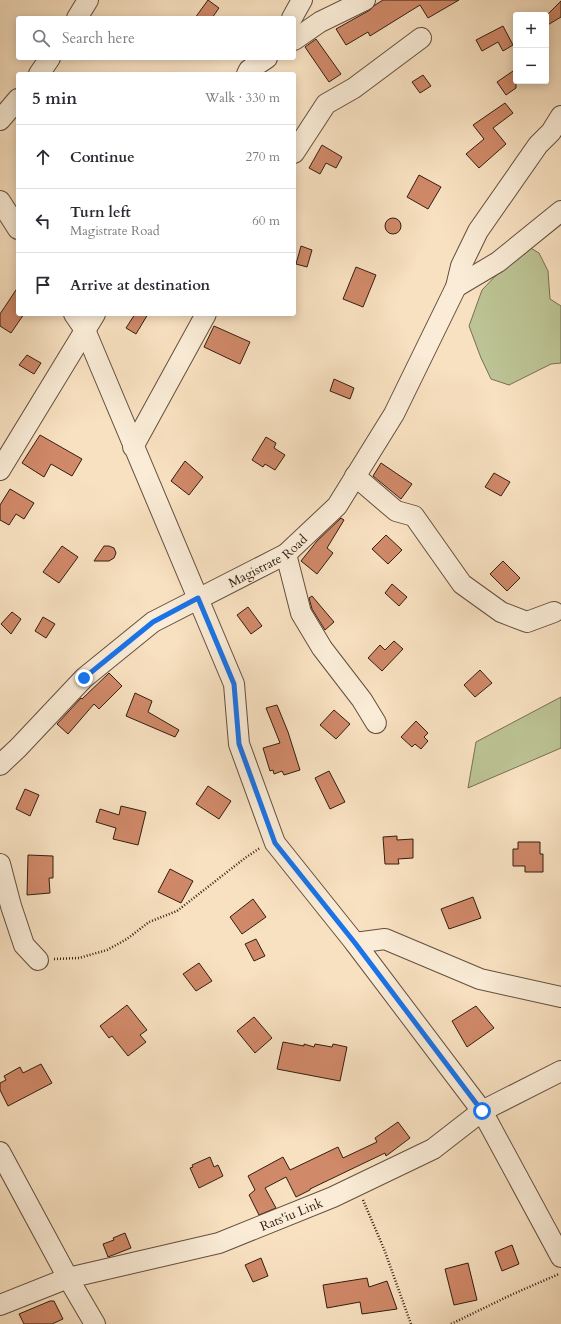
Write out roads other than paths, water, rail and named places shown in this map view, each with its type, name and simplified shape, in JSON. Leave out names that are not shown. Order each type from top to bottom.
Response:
[{"type":"street","points":[[78,16],[88,0]]},
{"type":"street","points":[[293,16],[302,0]]},
{"type":"street","points":[[296,39],[320,22],[365,0]]},
{"type":"street","points":[[296,150],[326,104],[354,88],[421,38]]},
{"type":"street","points":[[40,72],[49,60]]},
{"type":"street","points":[[248,72],[264,60]]},
{"type":"street","points":[[0,120],[16,101]]},
{"type":"street","name":"Magistrate Road","points":[[0,765],[84,678],[153,622],[286,554],[337,506],[394,414],[456,287],[461,266],[478,231],[538,146],[551,132],[561,116]]},
{"type":"street","points":[[0,201],[16,225]]},
{"type":"street","points":[[456,287],[498,262],[561,212]]},
{"type":"street","points":[[78,316],[90,322],[133,447],[234,684],[239,744],[275,843],[355,943],[482,1111],[561,1257]]},
{"type":"street","points":[[133,447],[205,316]]},
{"type":"street","points":[[0,470],[90,322]]},
{"type":"street","points":[[355,476],[396,511],[414,516],[462,584],[501,612],[527,622],[554,612]]},
{"type":"street","points":[[286,554],[302,614],[322,648],[362,700],[376,723]]},
{"type":"street","points":[[0,864],[11,906],[24,945],[38,960]]},
{"type":"street","points":[[355,943],[385,939],[480,979],[561,997]]},
{"type":"street","name":"Rats'iu Link","points":[[0,1305],[68,1278],[219,1243],[333,1197],[433,1149],[482,1111],[561,1071]]},
{"type":"street","points":[[0,1152],[68,1278],[95,1324]]}]
